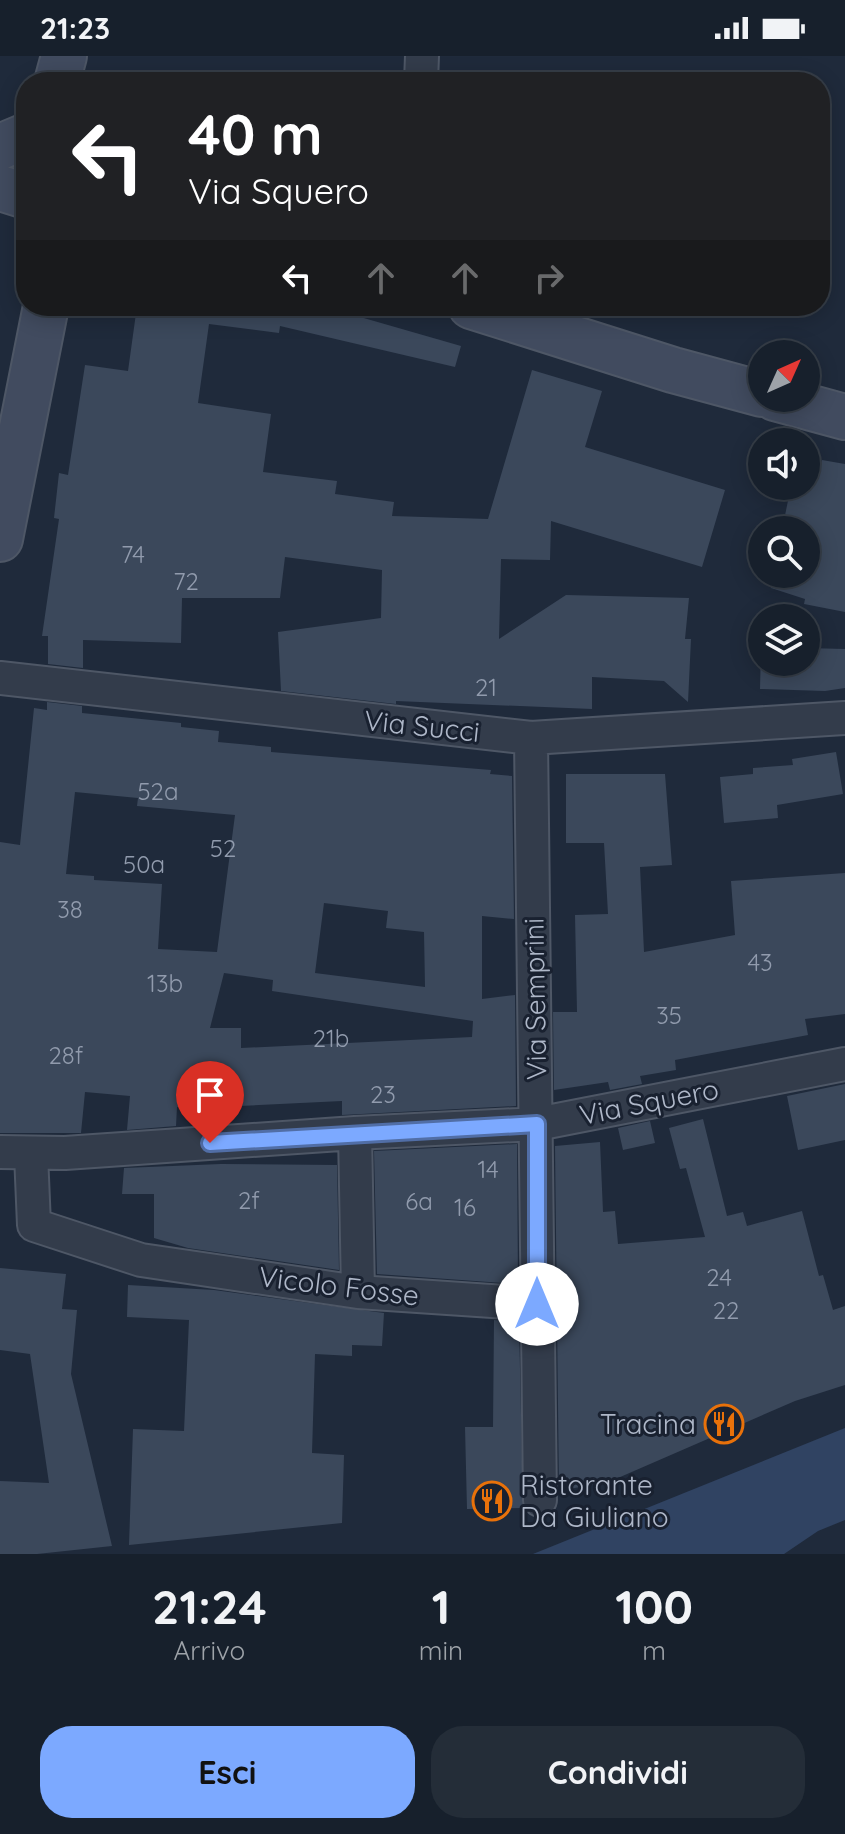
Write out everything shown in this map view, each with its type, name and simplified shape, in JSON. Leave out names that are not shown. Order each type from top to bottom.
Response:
[{"type":"street","points":[[0,539],[44,316]]},
{"type":"street","points":[[503,316],[748,390]]},
{"type":"street","points":[[820,410],[845,417]]},
{"type":"street","name":"Via Succi","points":[[0,678],[531,738],[845,718]]},
{"type":"street","name":"Via Semprini","points":[[531,738],[540,1500]]},
{"type":"street","name":"Via Squero","points":[[15,1153],[537,1124],[845,1064]]},
{"type":"street","points":[[355,1133],[358,1292]]},
{"type":"street","name":"Vicolo Fosse","points":[[15,1153],[34,1225],[141,1260],[358,1292],[537,1304]]},
{"type":"water","points":[[845,1428],[845,1520],[818,1531],[784,1554],[533,1554]]},
{"type":"building","points":[[136,316],[357,316],[461,346],[455,367],[280,326],[279,333],[209,324],[198,403],[271,414],[263,472],[337,481],[335,494],[394,502],[392,516],[488,519],[532,370],[602,391],[585,447],[725,490],[702,567],[551,521],[550,560],[501,559],[499,639],[566,595],[689,598],[685,639],[691,639],[688,702],[664,681],[592,677],[592,709],[396,701],[396,704],[281,691],[278,632],[381,618],[382,570],[285,557],[280,598],[182,598],[181,643],[83,640],[83,668],[48,664],[48,636],[42,636],[59,519],[54,518],[59,473],[68,475],[85,365],[128,371]]},
{"type":"building","points":[[822,460],[845,464],[845,612],[820,607],[820,604],[804,604],[805,599],[771,588],[820,588],[820,516],[785,516],[788,500],[820,500]]},
{"type":"building","points":[[820,648],[845,649],[845,688],[825,691],[760,689],[760,676],[820,676]]},
{"type":"building","points":[[47,702],[82,706],[82,713],[181,723],[181,727],[219,731],[218,742],[271,747],[271,752],[491,770],[490,774],[512,776],[514,919],[482,916],[482,999],[515,995],[516,1106],[342,1115],[342,1101],[240,1106],[240,1109],[177,1107],[176,1126],[127,1130],[130,1096],[85,1092],[81,1133],[0,1133],[0,842],[20,845],[34,708],[47,710]],"holes":[[[75,792],[138,798],[137,806],[235,815],[217,952],[158,949],[162,884],[94,880],[94,876],[66,874]],[[324,903],[388,911],[386,928],[424,932],[425,987],[315,973]],[[224,973],[273,980],[272,991],[473,1021],[472,1037],[241,1048],[241,1028],[210,1028]]]},
{"type":"building","points":[[836,752],[843,794],[777,805],[778,818],[724,823],[720,777],[753,774],[753,768],[793,765],[792,759]]},
{"type":"building","points":[[566,774],[665,774],[672,865],[640,867],[644,952],[735,935],[731,881],[845,873],[845,1014],[805,1019],[808,1035],[675,1060],[676,1070],[640,1076],[642,1084],[610,1090],[608,1082],[554,1090],[553,1012],[577,1012],[575,915],[608,914],[604,843],[566,843]]},
{"type":"building","points":[[845,1084],[845,1140],[798,1150],[787,1096]]},
{"type":"building","points":[[703,1119],[727,1216],[743,1212],[747,1226],[802,1211],[819,1276],[823,1275],[833,1310],[845,1306],[845,1385],[795,1401],[611,1481],[559,1491],[555,1146],[600,1142],[603,1212],[615,1211],[618,1244],[705,1237],[686,1168],[680,1169],[669,1128]]},
{"type":"building","points":[[650,1121],[655,1143],[623,1150],[618,1128]]},
{"type":"building","points":[[517,1144],[518,1284],[377,1274],[374,1151]]},
{"type":"building","points":[[221,1164],[337,1165],[339,1270],[188,1248],[154,1238],[154,1194],[122,1194],[124,1168]]},
{"type":"building","points":[[0,1268],[66,1274],[62,1309],[77,1310],[71,1374],[112,1546],[37,1554],[0,1554],[0,1481],[49,1483],[30,1354],[0,1350]]},
{"type":"building","points":[[128,1285],[214,1290],[384,1313],[382,1346],[352,1345],[352,1356],[315,1354],[312,1453],[344,1455],[342,1523],[129,1545],[133,1429],[184,1431],[189,1320],[127,1317]]},
{"type":"building","points":[[494,1320],[519,1322],[523,1508],[467,1509],[465,1427],[493,1427]]},
{"type":"place","name":"Tracina","points":[[724,1424]]},
{"type":"place","name":"Ristorante Da Giuliano","points":[[492,1501]]},
{"type":"route","points":[[210,1143],[537,1124],[537,1304]]}]
